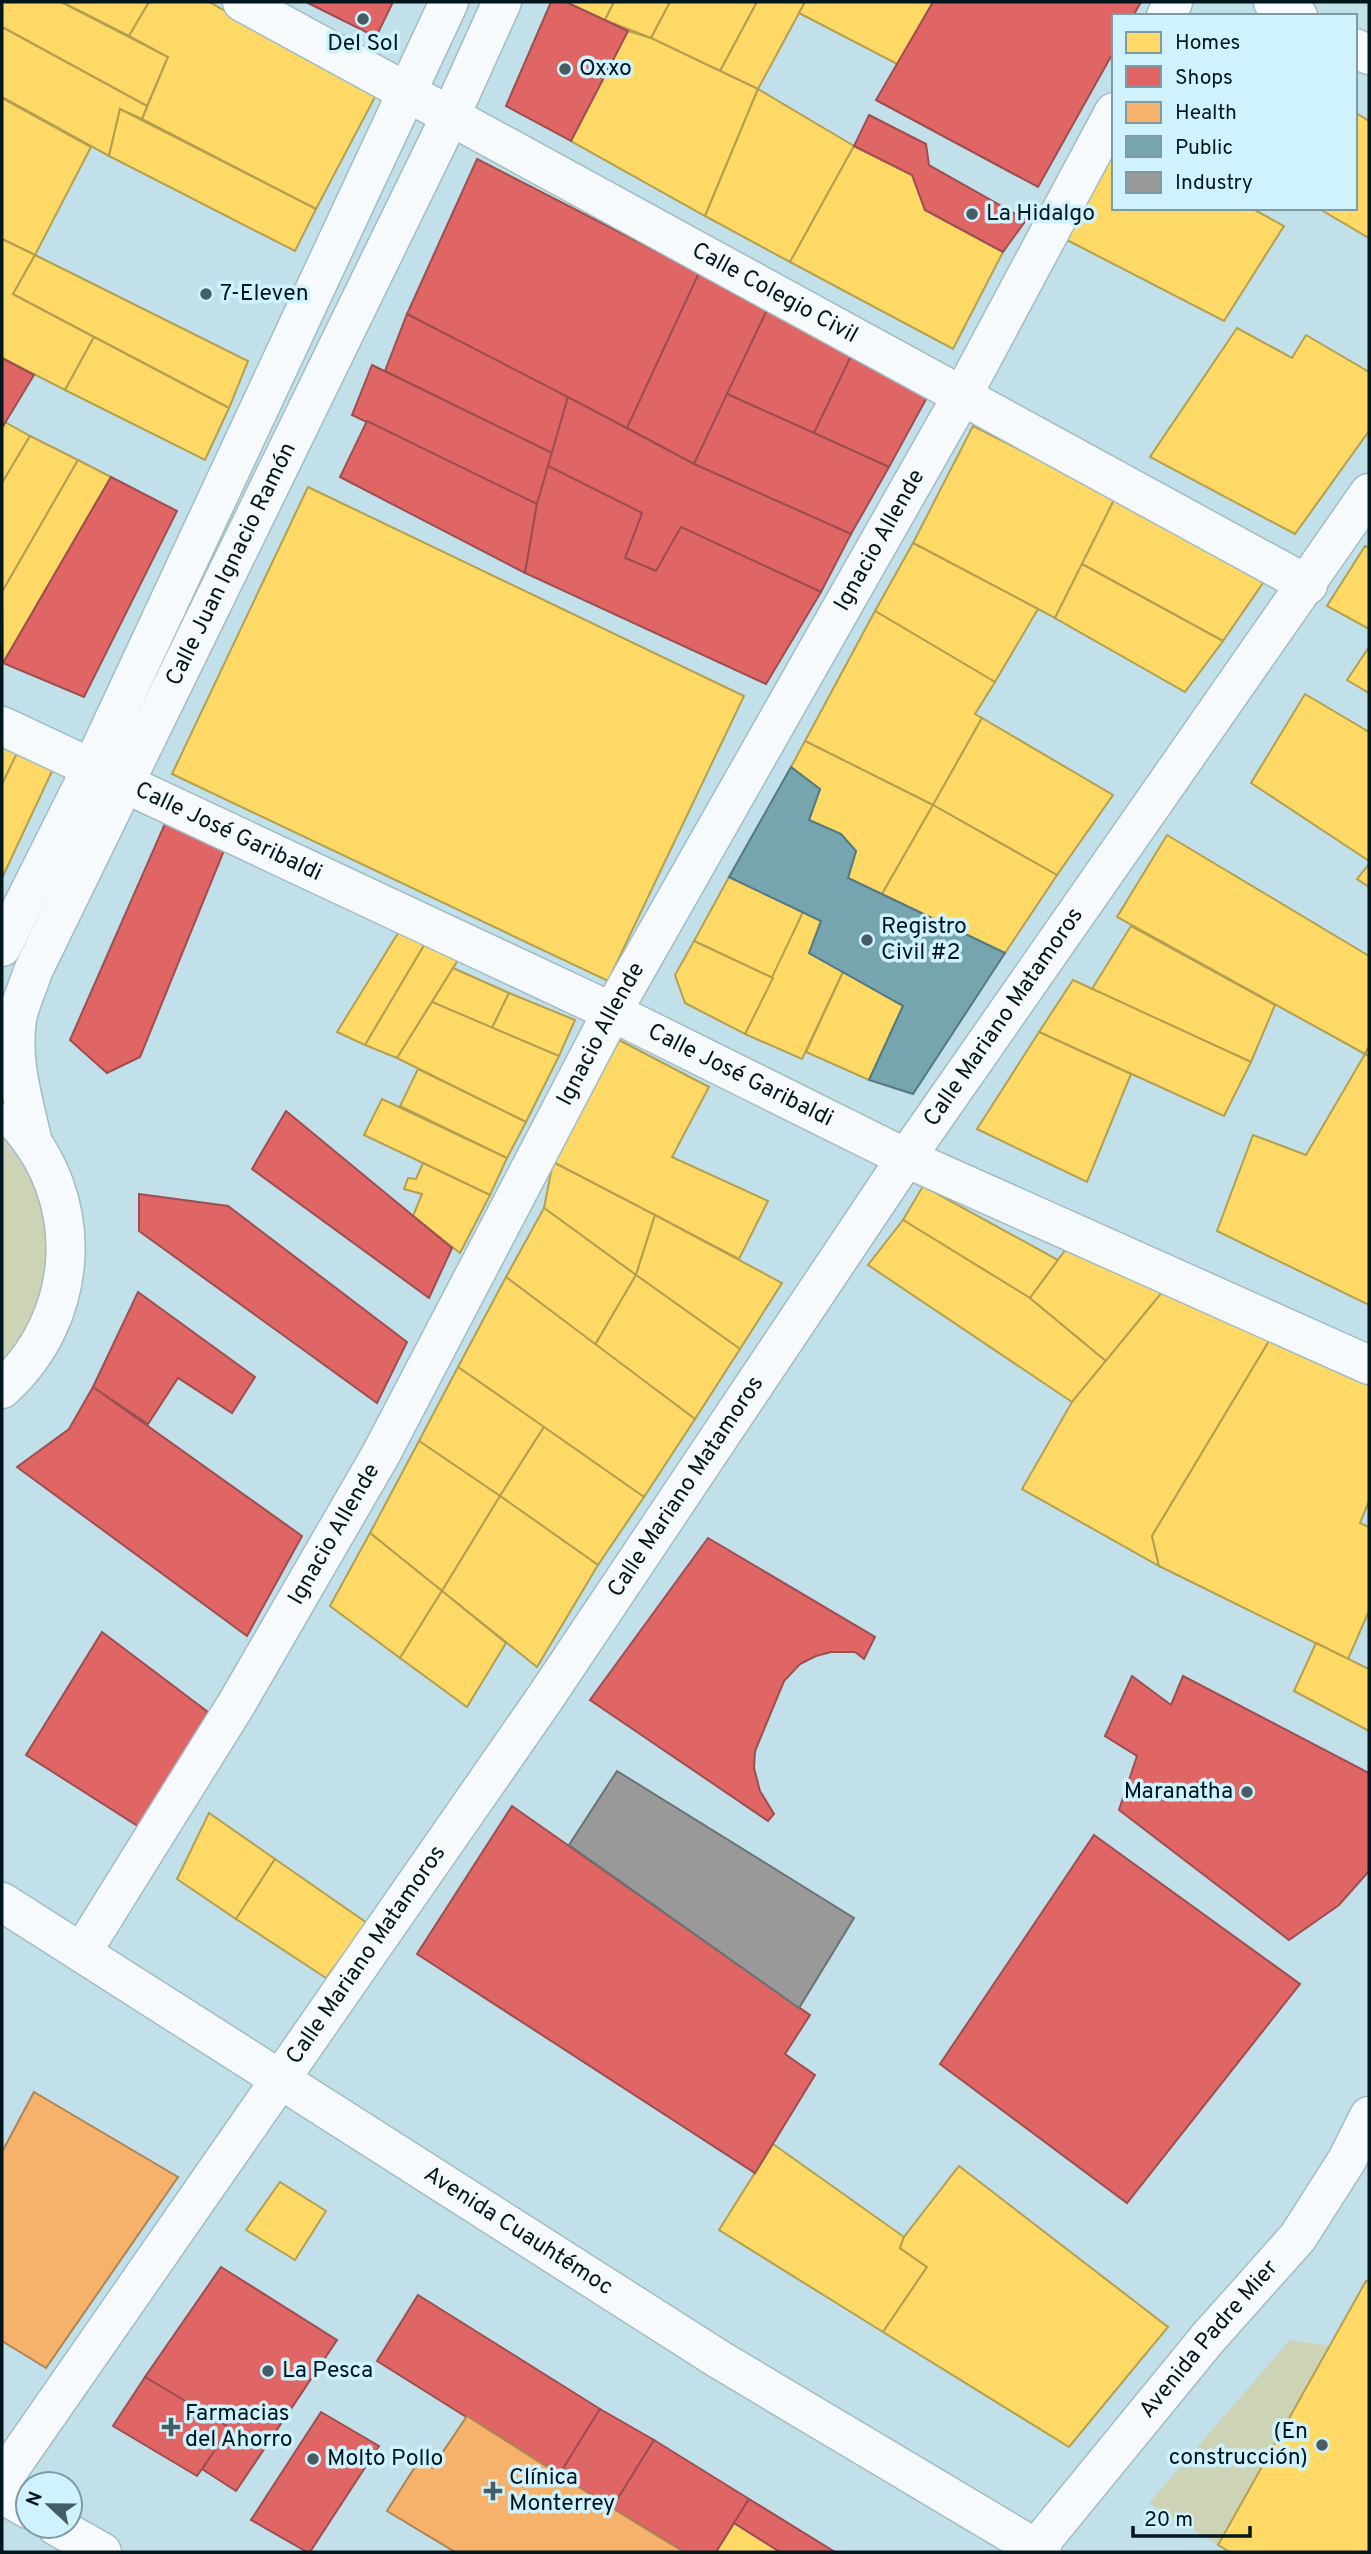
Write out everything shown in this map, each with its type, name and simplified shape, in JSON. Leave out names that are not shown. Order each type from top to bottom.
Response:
[{"type":"main road","name":"Calle Colegio Civil","points":[[242,2],[1308,585]]},
{"type":"main road","name":"Calle Juan Ignacio Ramón","points":[[2,947],[91,769],[449,2]]},
{"type":"main road","name":"Calle Juan Ignacio Ramón","points":[[32,1139],[15,1066],[17,1017],[33,971],[450,117],[502,2]]},
{"type":"main road","points":[[1273,2],[1294,14]]},
{"type":"main road","name":"Ignacio Allende","points":[[82,1952],[237,1703],[381,1454],[612,1012],[962,396],[1112,116]]},
{"type":"main road","name":"Calle Mariano Matamoros","points":[[2,2480],[560,1675],[906,1158],[1308,585],[1369,493]]},
{"type":"main road","name":"Calle José Garibaldi","points":[[2,726],[612,1012],[906,1158],[1369,1365]]},
{"type":"main road","points":[[2,1107],[32,1139],[51,1173],[63,1207],[68,1244],[63,1290],[46,1335],[20,1373],[2,1389]]},
{"type":"main road","name":"Avenida Cuauhtémoc","points":[[2,1902],[720,2360],[1037,2551]]},
{"type":"main road","name":"Avenida Padre Mier","points":[[1037,2551],[1208,2338],[1298,2237],[1347,2161],[1369,2116]]},
{"type":"main road","points":[[81,2540],[102,2552]]},
{"type":"green space","points":[[2,1138],[31,1176],[49,1228],[50,1283],[2,1379]]},
{"type":"green space","points":[[1290,2340],[1330,2346],[1218,2545],[1149,2503]]},
{"type":"building: Homes","points":[[2,2],[61,2],[168,57],[147,106],[2,27]]},
{"type":"building: Homes","points":[[62,2],[149,2],[129,36]]},
{"type":"building: Homes","points":[[149,2],[209,2],[376,95],[316,209],[142,119],[168,57],[129,36]]},
{"type":"building: Homes","points":[[566,2],[614,2],[605,20]]},
{"type":"building: Homes","points":[[614,2],[670,2],[651,38],[605,20]]},
{"type":"building: Homes","points":[[670,2],[757,2],[720,71],[651,38]]},
{"type":"building: Homes","points":[[757,2],[805,2],[758,89],[720,71]]},
{"type":"building: Homes","points":[[805,2],[933,2],[899,65],[799,13]]},
{"type":"building: Homes","points":[[2,27],[147,106],[142,119],[120,109],[109,156],[2,97]]},
{"type":"building: Homes","points":[[628,31],[651,38],[758,89],[705,216],[571,141]]},
{"type":"building: Homes","points":[[758,89],[854,146],[790,262],[705,216]]},
{"type":"building: Homes","points":[[2,98],[91,147],[35,255],[2,239]]},
{"type":"building: Homes","points":[[120,109],[316,209],[295,251],[109,156]]},
{"type":"building: Homes","points":[[1357,114],[1369,121],[1369,238],[1321,210],[1357,210]]},
{"type":"building: Homes","points":[[854,146],[912,175],[925,210],[1003,252],[953,349],[790,262]]},
{"type":"building: Homes","points":[[1112,157],[1112,210],[1255,210],[1284,226],[1224,321],[1065,239]]},
{"type":"building: Homes","points":[[2,239],[35,255],[13,294],[94,337],[65,390],[2,358]]},
{"type":"building: Homes","points":[[35,255],[248,361],[229,408],[13,294]]},
{"type":"building: Homes","points":[[1237,328],[1292,358],[1306,335],[1369,372],[1369,431],[1295,534],[1150,457]]},
{"type":"building: Homes","points":[[94,337],[229,408],[205,460],[65,390]]},
{"type":"building: Homes","points":[[5,422],[30,436],[2,483],[2,428]]},
{"type":"building: Homes","points":[[973,426],[1115,498],[1055,618],[913,543]]},
{"type":"building: Homes","points":[[30,436],[78,460],[2,592],[2,483]]},
{"type":"building: Homes","points":[[78,460],[111,477],[3,663],[2,592]]},
{"type":"building: Homes","points":[[308,487],[744,696],[608,981],[172,774]]},
{"type":"building: Homes","points":[[1115,498],[1267,577],[1223,641],[1082,564]]},
{"type":"building: Homes","points":[[913,543],[1038,609],[995,682],[875,611]]},
{"type":"building: Homes","points":[[1365,546],[1369,548],[1369,629],[1327,606]]},
{"type":"building: Homes","points":[[1082,564],[1223,641],[1185,692],[1055,618]]},
{"type":"building: Homes","points":[[875,611],[995,682],[975,714],[982,718],[933,805],[805,741]]},
{"type":"building: Homes","points":[[1369,647],[1369,693],[1347,680]]},
{"type":"building: Homes","points":[[1305,694],[1369,732],[1369,861],[1251,783]]},
{"type":"building: Homes","points":[[982,718],[1113,795],[1057,875],[933,805]]},
{"type":"building: Homes","points":[[2,741],[19,749],[2,784]]},
{"type":"building: Homes","points":[[805,741],[933,805],[882,894],[848,878],[856,851],[841,834],[809,820],[820,789],[791,767]]},
{"type":"building: Homes","points":[[19,749],[54,767],[2,878],[2,784]]},
{"type":"building: Homes","points":[[933,805],[1057,875],[1005,953],[882,894]]},
{"type":"building: Homes","points":[[1167,835],[1369,956],[1369,1046],[1365,1054],[1117,917]]},
{"type":"building: Homes","points":[[1369,864],[1369,887],[1357,879]]},
{"type":"building: Homes","points":[[729,877],[803,912],[773,978],[694,941]]},
{"type":"building: Homes","points":[[803,912],[821,921],[809,953],[843,972],[802,1059],[745,1034]]},
{"type":"building: Homes","points":[[403,925],[429,937],[365,1045],[337,1032]]},
{"type":"building: Homes","points":[[1131,926],[1275,1005],[1251,1062],[1092,989]]},
{"type":"building: Homes","points":[[429,937],[463,952],[397,1058],[365,1045]]},
{"type":"building: Homes","points":[[694,941],[773,978],[745,1034],[685,1003],[675,975]]},
{"type":"building: Homes","points":[[453,968],[509,993],[492,1028],[432,1002]]},
{"type":"building: Homes","points":[[843,972],[903,1006],[869,1080],[806,1052]]},
{"type":"building: Homes","points":[[1073,980],[1251,1062],[1224,1116],[1039,1032]]},
{"type":"building: Homes","points":[[509,993],[575,1020],[559,1056],[492,1028]]},
{"type":"building: Homes","points":[[432,1002],[559,1056],[526,1122],[397,1058]]},
{"type":"building: Homes","points":[[1039,1032],[1131,1074],[1087,1182],[977,1129]]},
{"type":"building: Homes","points":[[619,1040],[709,1087],[672,1157],[768,1201],[739,1259],[553,1162]]},
{"type":"building: Homes","points":[[1365,1054],[1369,1056],[1369,1305],[1217,1231],[1253,1135],[1306,1155]]},
{"type":"building: Homes","points":[[418,1069],[526,1122],[507,1158],[400,1106]]},
{"type":"building: Homes","points":[[382,1099],[507,1158],[490,1195],[364,1135]]},
{"type":"building: Homes","points":[[553,1162],[655,1215],[636,1275],[544,1208]]},
{"type":"building: Homes","points":[[423,1163],[490,1195],[460,1253],[413,1216],[422,1194],[404,1189],[408,1178],[416,1179]]},
{"type":"building: Homes","points":[[923,1186],[1058,1260],[1030,1298],[903,1220]]},
{"type":"building: Homes","points":[[544,1208],[636,1275],[595,1345],[506,1277]]},
{"type":"building: Homes","points":[[655,1215],[782,1283],[740,1349],[636,1275]]},
{"type":"building: Homes","points":[[903,1220],[1030,1298],[1106,1361],[1072,1402],[868,1265]]},
{"type":"building: Homes","points":[[1069,1245],[1168,1285],[1106,1361],[1030,1298]]},
{"type":"building: Homes","points":[[636,1275],[740,1349],[695,1419],[595,1345]]},
{"type":"building: Homes","points":[[506,1277],[695,1419],[644,1497],[458,1367]]},
{"type":"building: Homes","points":[[1168,1285],[1272,1336],[1152,1536],[1159,1566],[1022,1489],[1072,1402]]},
{"type":"building: Homes","points":[[1272,1336],[1369,1381],[1369,1501],[1360,1523],[1369,1527],[1369,1611],[1348,1659],[1159,1566],[1152,1536]]},
{"type":"building: Homes","points":[[458,1367],[544,1427],[500,1496],[419,1441]]},
{"type":"building: Homes","points":[[544,1427],[644,1497],[598,1565],[500,1496]]},
{"type":"building: Homes","points":[[419,1441],[500,1496],[442,1591],[370,1533]]},
{"type":"building: Homes","points":[[500,1496],[598,1565],[537,1667],[442,1591]]},
{"type":"building: Homes","points":[[370,1533],[442,1591],[400,1658],[330,1606]]},
{"type":"building: Homes","points":[[442,1591],[506,1643],[467,1707],[400,1658]]},
{"type":"building: Homes","points":[[1316,1643],[1369,1669],[1369,1731],[1294,1691]]},
{"type":"building: Homes","points":[[209,1813],[275,1859],[236,1919],[177,1879]]},
{"type":"building: Homes","points":[[275,1859],[367,1923],[326,1978],[236,1919]]},
{"type":"building: Homes","points":[[773,2144],[904,2237],[900,2248],[927,2267],[883,2332],[719,2230]]},
{"type":"building: Homes","points":[[959,2166],[1168,2327],[1069,2447],[883,2332],[927,2267],[900,2248],[904,2237]]},
{"type":"building: Homes","points":[[280,2182],[326,2211],[295,2260],[246,2230]]},
{"type":"building: Homes","name":"(En construcción)","points":[[1366,2281],[1369,2282],[1369,2552],[1230,2552],[1218,2545]]},
{"type":"building: Homes","points":[[734,2523],[780,2552],[716,2552]]},
{"type":"building: Shops","name":"Del Sol","points":[[306,2],[393,2],[376,37]]},
{"type":"building: Shops","name":"Oxxo","points":[[551,2],[566,2],[628,31],[571,141],[506,106]]},
{"type":"building: Shops","points":[[933,2],[1141,2],[1134,14],[1112,14],[1112,55],[1038,187],[876,100]]},
{"type":"building: Shops","points":[[869,115],[926,144],[929,165],[1026,220],[1003,252],[925,210],[912,175],[854,146]]},
{"type":"building: Shops","points":[[477,159],[699,273],[627,428],[407,314]]},
{"type":"building: Shops","points":[[699,273],[768,308],[694,464],[627,428]]},
{"type":"building: Shops","points":[[768,308],[853,352],[814,433],[727,394]]},
{"type":"building: Shops","points":[[407,314],[568,397],[552,453],[385,371]]},
{"type":"building: Shops","points":[[853,352],[930,392],[889,467],[814,433]]},
{"type":"building: Shops","points":[[2,358],[34,375],[2,428]]},
{"type":"building: Shops","points":[[372,365],[552,453],[537,504],[352,415]]},
{"type":"building: Shops","points":[[727,394],[889,467],[851,534],[694,464]]},
{"type":"building: Shops","points":[[568,397],[694,464],[851,534],[821,592],[681,527],[656,571],[625,558],[642,513],[548,466]]},
{"type":"building: Shops","points":[[367,421],[537,504],[525,573],[340,477]]},
{"type":"building: Shops","points":[[548,466],[642,513],[625,558],[656,571],[681,527],[821,592],[766,684],[525,573],[537,504]]},
{"type":"building: Shops","points":[[111,477],[177,511],[84,697],[3,663]]},
{"type":"building: Shops","points":[[167,819],[225,848],[140,1057],[107,1073],[70,1040]]},
{"type":"building: Shops","points":[[286,1111],[452,1248],[429,1298],[252,1169]]},
{"type":"building: Shops","points":[[139,1194],[228,1206],[407,1342],[377,1403],[139,1231]]},
{"type":"building: Shops","points":[[138,1292],[255,1377],[232,1413],[178,1378],[148,1424],[93,1387]]},
{"type":"building: Shops","points":[[93,1387],[302,1536],[247,1636],[17,1467],[69,1429]]},
{"type":"building: Shops","points":[[708,1538],[875,1637],[864,1659],[855,1652],[831,1652],[816,1656],[800,1664],[784,1681],[755,1751],[754,1768],[760,1791],[774,1814],[768,1821],[590,1700]]},
{"type":"building: Shops","points":[[102,1632],[208,1712],[141,1828],[26,1755]]},
{"type":"building: Shops","name":"Maranatha","points":[[1132,1676],[1171,1705],[1183,1676],[1369,1773],[1369,1871],[1339,1905],[1289,1940],[1119,1810],[1137,1756],[1105,1736]]},
{"type":"building: Shops","points":[[512,1806],[810,2015],[785,2054],[815,2075],[755,2173],[417,1954]]},
{"type":"building: Shops","points":[[1094,1835],[1300,1984],[1127,2203],[940,2064]]},
{"type":"building: Shops","points":[[221,2267],[337,2340],[236,2491],[202,2469],[230,2428],[145,2377]]},
{"type":"building: Shops","points":[[418,2295],[600,2409],[559,2475],[377,2361]]},
{"type":"building: Shops","name":"Farmacias del Ahorro","points":[[145,2377],[230,2428],[197,2476],[113,2426]]},
{"type":"building: Shops","points":[[600,2409],[654,2440],[612,2508],[559,2475]]},
{"type":"building: Shops","points":[[321,2412],[379,2446],[310,2552],[307,2552],[251,2520]]},
{"type":"building: Shops","points":[[654,2440],[749,2499],[716,2552],[684,2552],[612,2508]]},
{"type":"building: Shops","points":[[749,2499],[835,2552],[780,2552],[734,2523]]},
{"type":"building: Health","points":[[34,2092],[178,2177],[46,2368],[2,2341],[2,2152]]},
{"type":"building: Health","name":"Clínica Monterrey","points":[[467,2416],[684,2552],[455,2552],[387,2511],[420,2459],[432,2468]]},
{"type":"building: Public","points":[[791,767],[820,789],[809,820],[841,834],[856,851],[848,878],[1005,953],[913,1094],[869,1080],[903,1006],[809,953],[821,921],[729,877]]},
{"type":"building: Industry","points":[[617,1771],[854,1918],[799,2008],[569,1845]]},
{"type":"place","name":"Del Sol","points":[[363,19]]},
{"type":"place","name":"Oxxo","points":[[565,69]]},
{"type":"place","name":"La Hidalgo","points":[[972,214]]},
{"type":"place","name":"7-Eleven","points":[[206,294]]},
{"type":"place","name":"Registro Civil #2","points":[[867,940]]},
{"type":"place","name":"Maranatha","points":[[1247,1792]]},
{"type":"place","name":"La Pesca","points":[[268,2371]]},
{"type":"place","name":"Farmacias del Ahorro","points":[[171,2427]]},
{"type":"place","name":"(En construcción)","points":[[1322,2445]]},
{"type":"place","name":"Molto Pollo","points":[[313,2459]]},
{"type":"place","name":"Clínica Monterrey","points":[[493,2491]]}]
